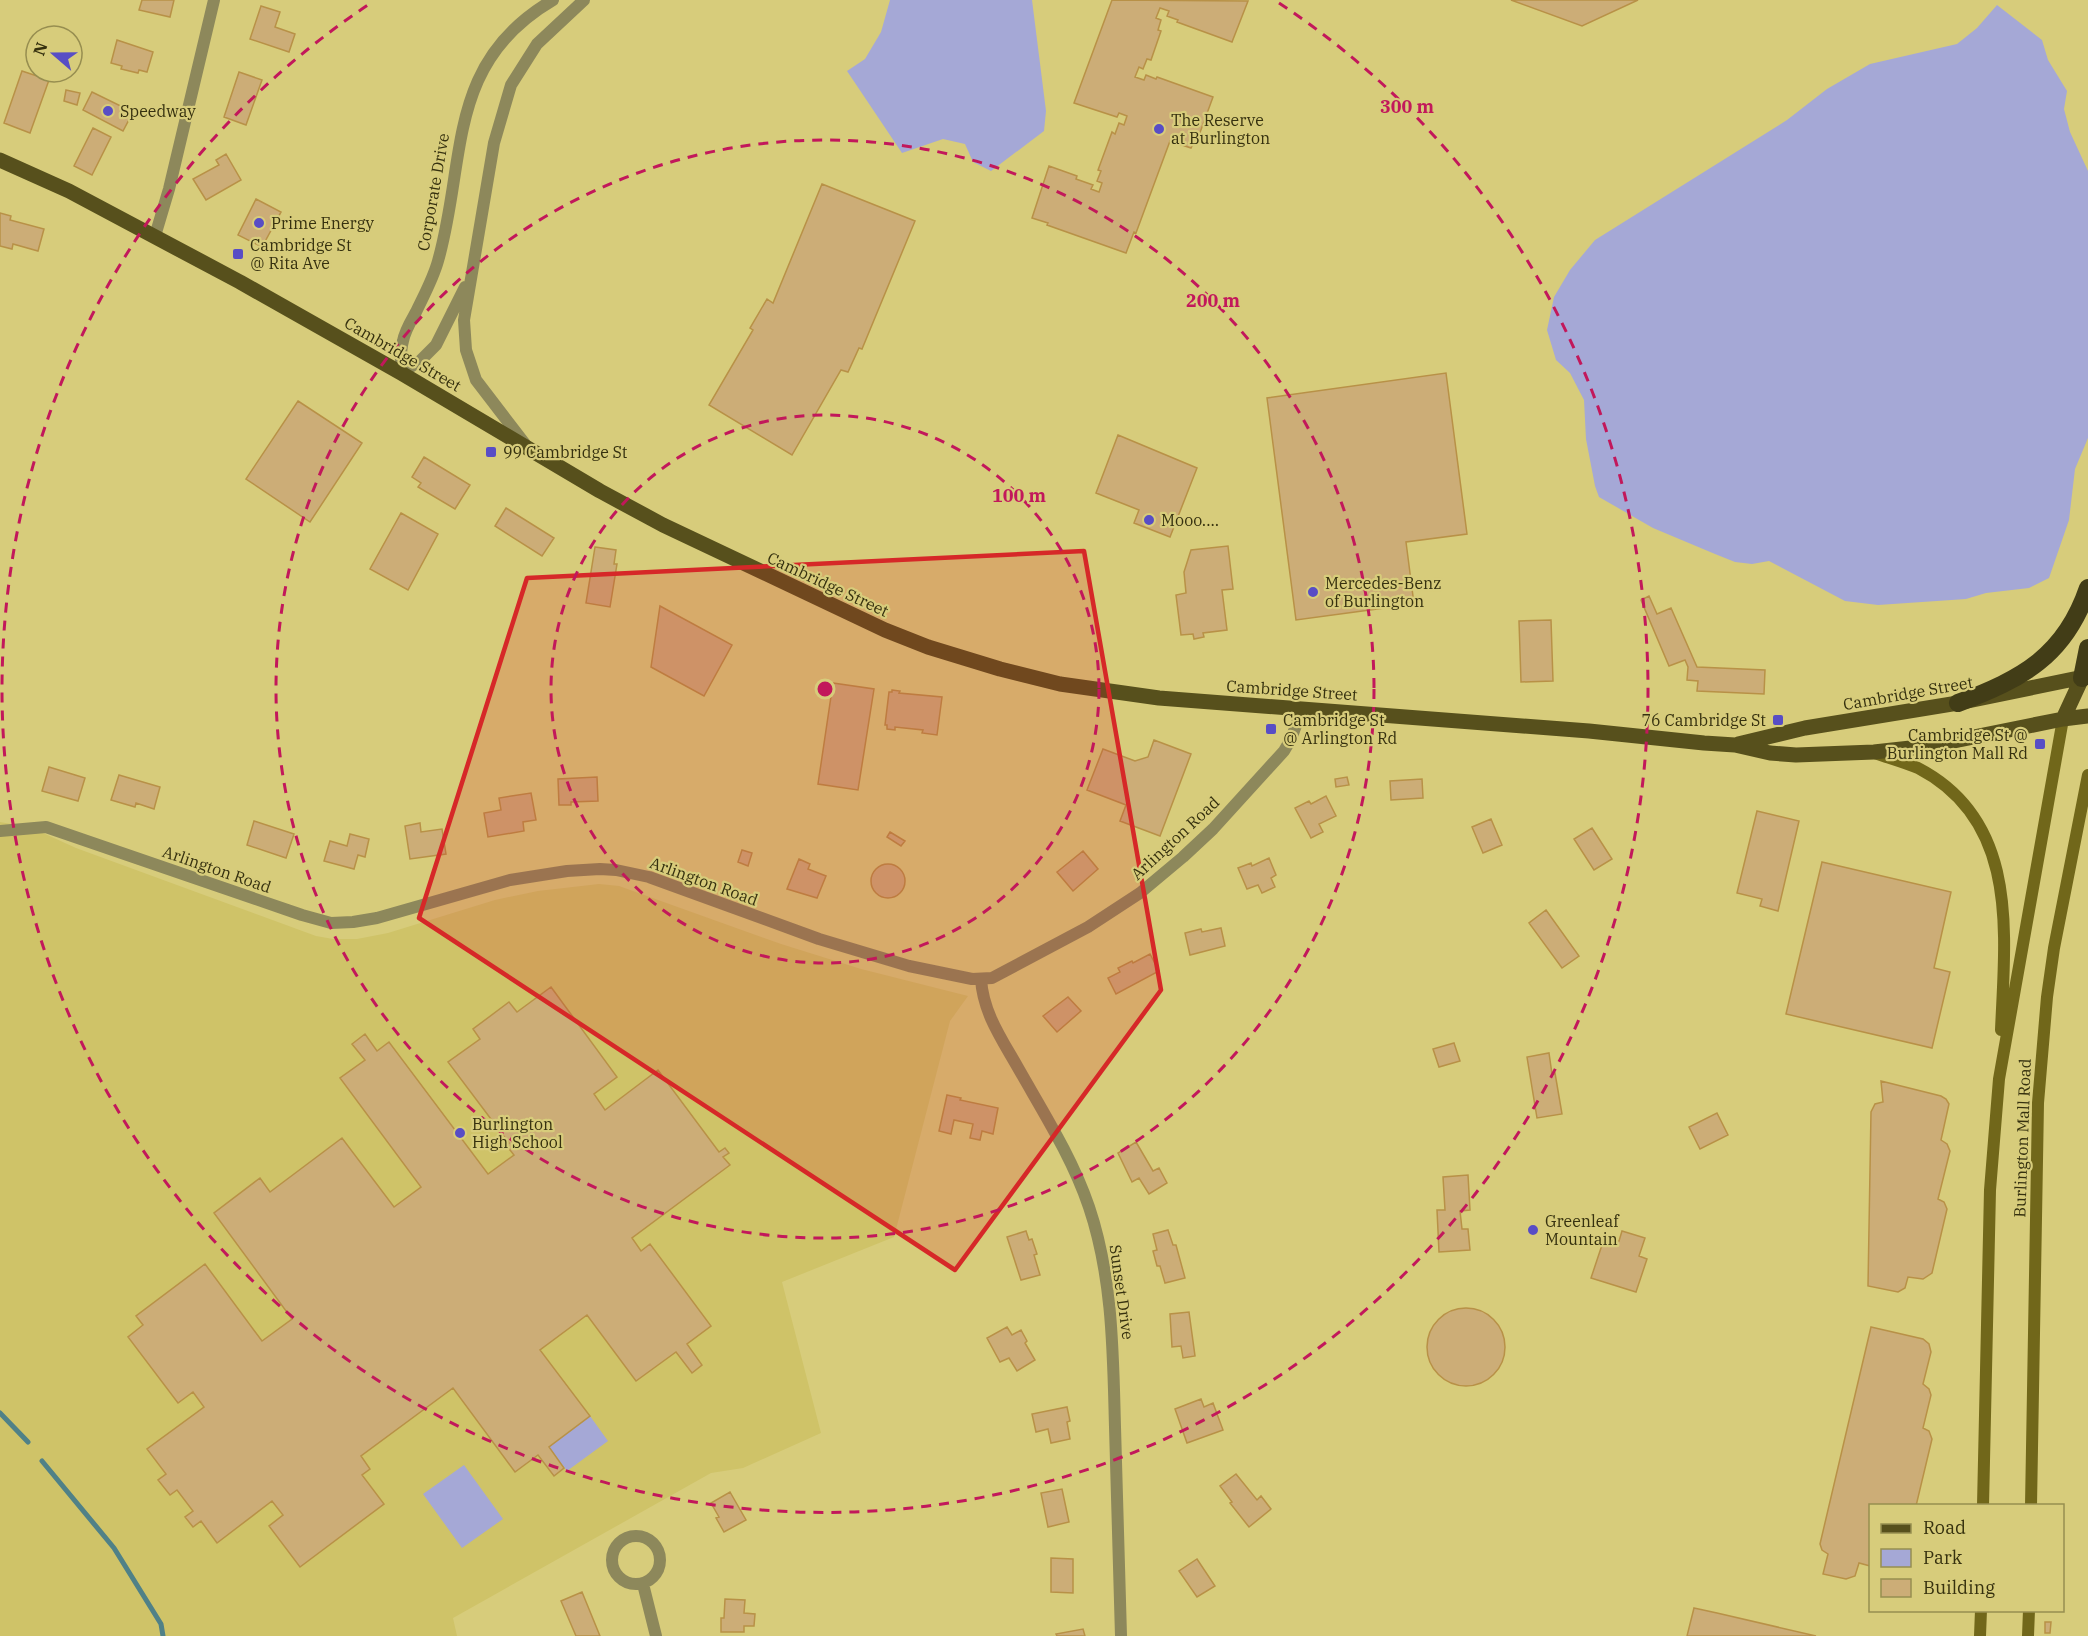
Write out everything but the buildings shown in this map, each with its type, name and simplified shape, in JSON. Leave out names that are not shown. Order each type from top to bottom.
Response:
[{"type":"highway","points":[[1958,703],[2011,681],[2056,648],[2082,607],[2088,588]]},
{"type":"highway","points":[[2086,681],[2088,648]]},
{"type":"main road","name":"Cambridge Street","points":[[0,160],[69,191],[154,236],[401,373],[640,513],[696,542],[817,599],[928,647],[1028,676],[1096,690],[1159,698],[1589,731],[1735,745],[1770,753],[1796,755],[1874,752],[1939,744],[2088,716]]},
{"type":"main road","name":"Cambridge Street","points":[[1735,745],[1805,728],[2086,681]]},
{"type":"main road","points":[[2063,719],[2086,681]]},
{"type":"main road","name":"Burlington Mall Road","points":[[1999,1079],[2063,719]]},
{"type":"main road","name":"Burlington Mall Road","points":[[1874,752],[1917,768],[1950,789],[1975,818],[1990,846],[2004,913],[1999,1079],[1990,1190],[1983,1504]]},
{"type":"main road","name":"Burlington Mall Road","points":[[2031,1504],[2040,1071],[2054,948],[2088,775]]},
{"type":"main road","points":[[1980,1636],[1981,1612]]},
{"type":"main road","points":[[2028,1612],[2028,1636]]},
{"type":"street","points":[[154,236],[181,142],[214,0]]},
{"type":"street","name":"Corporate Drive","points":[[401,373],[403,340],[432,278],[442,246],[464,119],[477,79],[491,56],[508,35],[537,9],[553,0]]},
{"type":"street","points":[[528,447],[482,389],[472,370],[466,350],[464,320],[494,143],[511,85],[537,44],[584,0]]},
{"type":"street","points":[[401,373],[420,361],[436,345],[465,288],[478,246]]},
{"type":"street","name":"Arlington Road","points":[[0,831],[46,827],[309,918],[331,923],[377,918],[488,885],[526,877],[584,870],[623,871],[650,877],[819,939],[942,974],[981,979],[999,975],[1088,927],[1161,877],[1213,829],[1283,753],[1302,709]]},
{"type":"street","name":"Sunset Drive","points":[[981,979],[982,994],[993,1023],[1079,1179],[1099,1242],[1107,1282],[1113,1347],[1121,1636]]},
{"type":"street","points":[[630,1537],[646,1538],[655,1545],[660,1554],[658,1570],[652,1579],[643,1584],[623,1581],[615,1574],[612,1564],[614,1549],[621,1541],[630,1537]]},
{"type":"street","points":[[643,1584],[656,1636]]},
{"type":"highlighted area","points":[[1084,551],[1161,990],[955,1270],[419,918],[527,578]]},
{"type":"shaded area","name":"Burlington High School","points":[[0,822],[32,828],[76,848],[316,936],[357,939],[388,933],[495,900],[538,891],[599,884],[619,886],[781,944],[861,969],[968,996],[950,1021],[894,1237],[782,1282],[821,1433],[743,1468],[711,1473],[453,1618],[457,1636],[0,1636]]},
{"type":"green space","points":[[890,0],[1032,0],[1046,111],[1044,131],[991,171],[973,162],[965,144],[943,139],[902,153],[847,71],[865,59],[881,32]]},
{"type":"green space","points":[[1997,5],[2042,40],[2048,60],[2067,91],[2064,109],[2070,132],[2088,171],[2088,438],[2075,469],[2069,520],[2049,578],[2029,588],[1986,593],[1966,599],[1878,605],[1845,601],[1769,561],[1752,564],[1735,562],[1653,528],[1599,497],[1586,439],[1584,400],[1570,373],[1556,360],[1547,330],[1554,297],[1570,270],[1595,240],[1787,120],[1827,89],[1870,64],[1957,44],[1977,28]]},
{"type":"green space","points":[[590,1416],[608,1441],[567,1471],[549,1447]]},
{"type":"green space","points":[[464,1465],[503,1519],[462,1548],[423,1494]]},
{"type":"waterway","points":[[0,1413],[28,1442]]},
{"type":"waterway","points":[[42,1461],[114,1548],[161,1624],[163,1636]]},
{"type":"place","name":"Speedway","points":[[108,111]]},
{"type":"place","name":"The Reserve at Burlington","points":[[1159,129]]},
{"type":"place","name":"Prime Energy","points":[[259,223]]},
{"type":"place","name":"Cambridge St @ Rita Ave","points":[[238,254]]},
{"type":"place","name":"99 Cambridge St","points":[[491,452]]},
{"type":"place","name":"Mooo....","points":[[1149,520]]},
{"type":"place","name":"Mercedes-Benz of Burlington","points":[[1313,592]]},
{"type":"place","name":"76 Cambridge St","points":[[1778,720]]},
{"type":"place","name":"Cambridge St @ Arlington Rd","points":[[1271,729]]},
{"type":"place","name":"Cambridge St @ Burlington Mall Rd","points":[[2040,744]]},
{"type":"place","name":"Burlington High School","points":[[460,1133]]},
{"type":"place","name":"Greenleaf Mountain","points":[[1533,1230]]}]
